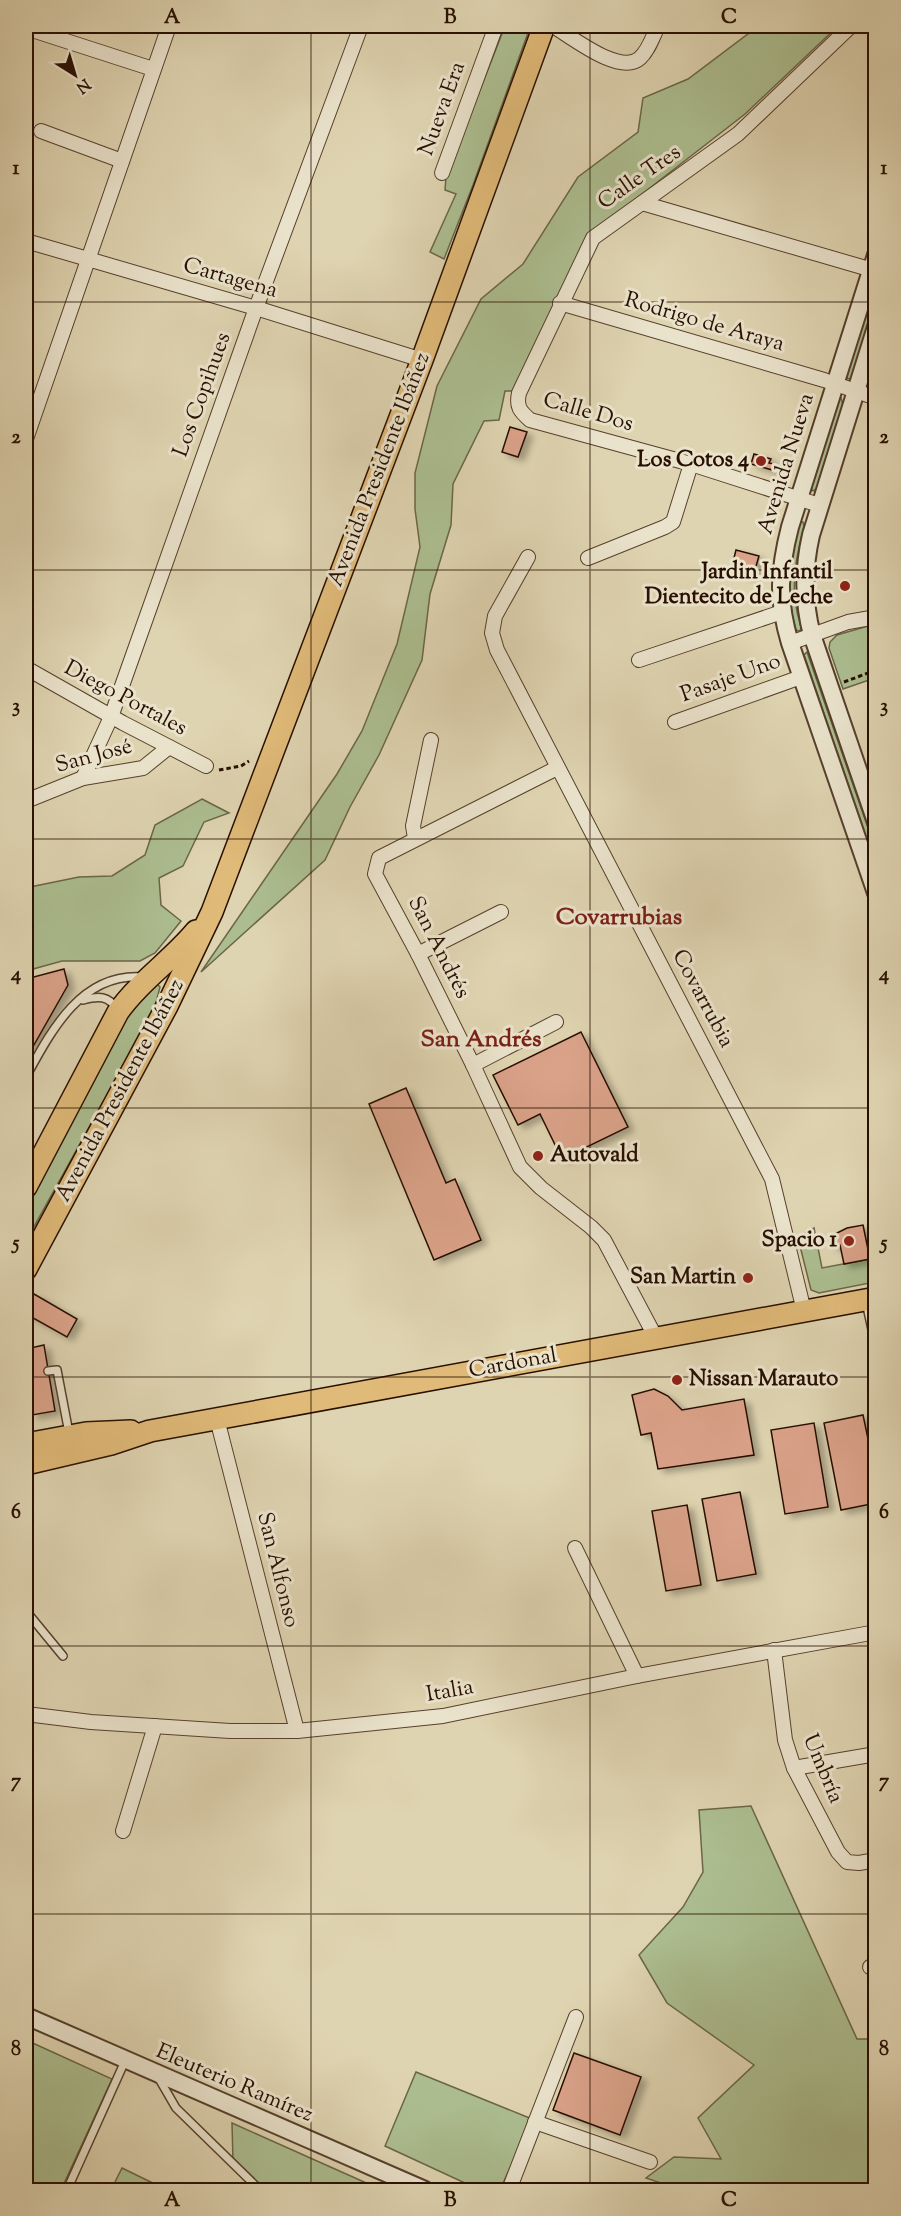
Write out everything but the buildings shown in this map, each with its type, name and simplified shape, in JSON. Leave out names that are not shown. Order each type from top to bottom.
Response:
[{"type":"main road","name":"Avenida Presidente Ibáñez","points":[[28,1263],[167,1006],[212,912],[422,360],[544,26]]},
{"type":"main road","name":"Avenida Presidente Ibáñez","points":[[26,1187],[118,1012],[134,991],[176,954],[212,912]]},
{"type":"main road","points":[[148,977],[159,978],[167,985],[169,989],[167,1006]]},
{"type":"main road","name":"Cardonal","points":[[26,1464],[111,1444],[150,1431],[870,1299]]},
{"type":"main road","name":"Cardonal","points":[[26,1444],[108,1431],[150,1431]]},
{"type":"street","points":[[26,439],[168,26]]},
{"type":"street","name":"Los Copihues","points":[[83,778],[111,717],[256,308],[362,26]]},
{"type":"street","name":"Nueva Era","points":[[442,173],[496,26]]},
{"type":"street","points":[[553,26],[620,64],[641,58],[658,26]]},
{"type":"street","name":"Calle Tres","points":[[519,410],[517,401],[519,393],[593,238],[738,134],[851,26]]},
{"type":"street","points":[[26,28],[153,69]]},
{"type":"street","points":[[41,131],[122,161]]},
{"type":"street","points":[[642,203],[874,265]]},
{"type":"street","name":"Cartagena","points":[[26,240],[422,360]]},
{"type":"street","name":"Avenida Nueva","points":[[874,265],[799,498],[782,558],[780,585],[782,612],[790,643],[871,866],[876,894]]},
{"type":"street","name":"Rodrigo de Araya","points":[[560,303],[876,398]]},
{"type":"street","name":"Avenida Nueva","points":[[876,327],[819,505],[804,572],[805,603],[812,635],[876,822]]},
{"type":"street","name":"Calle Dos","points":[[519,410],[530,420],[691,465],[819,505]]},
{"type":"street","points":[[588,558],[673,522],[691,465]]},
{"type":"street","name":"Covarrubia","points":[[528,556],[495,616],[492,633],[497,650],[772,1179],[804,1311]]},
{"type":"street","name":"Pasaje Uno","points":[[639,660],[782,612]]},
{"type":"street","points":[[790,643],[849,622],[876,617]]},
{"type":"street","name":"Diego Portales","points":[[26,668],[111,717],[206,766]]},
{"type":"street","name":"Pasaje Uno","points":[[675,722],[801,677]]},
{"type":"street","points":[[415,838],[413,826],[431,740]]},
{"type":"street","name":"San José","points":[[26,801],[83,778],[143,768],[169,747]]},
{"type":"street","name":"San Andrés","points":[[557,768],[379,858],[375,874],[473,1065],[520,1167],[541,1188],[604,1240],[656,1338]]},
{"type":"street","points":[[418,954],[501,912]]},
{"type":"street","points":[[473,1065],[556,1022]]},
{"type":"street","name":"San Alfonso","points":[[217,1419],[297,1731]]},
{"type":"street","points":[[575,1548],[637,1676]]},
{"type":"street","name":"Italia","points":[[26,1714],[230,1731],[297,1731],[443,1716],[637,1676],[876,1632]]},
{"type":"street","name":"Umbría","points":[[774,1650],[785,1740],[794,1768],[838,1852],[847,1862],[859,1863],[876,1860]]},
{"type":"street","points":[[123,1831],[155,1726]]},
{"type":"street","points":[[794,1768],[876,1754]]},
{"type":"street","name":"Eleuterio Ramírez","points":[[26,2016],[424,2190]]},
{"type":"street","points":[[509,2190],[576,2017]]},
{"type":"street","points":[[535,2122],[650,2162]]},
{"type":"lane","points":[[26,1077],[54,1026],[63,1014],[78,1001],[112,980],[129,976],[148,977]]},
{"type":"lane","points":[[78,1001],[96,997],[105,998],[115,1006],[118,1012]]},
{"type":"lane","points":[[870,1299],[876,1348]]},
{"type":"lane","points":[[48,1371],[57,1370],[69,1436]]},
{"type":"lane","points":[[26,1611],[63,1656]]},
{"type":"lane","points":[[66,2190],[125,2061]]},
{"type":"lane","points":[[157,2075],[176,2108],[260,2190]]},
{"type":"path","points":[[839,683],[876,670]]},
{"type":"path","points":[[206,766],[217,770],[232,769],[252,758]]},
{"type":"green space","points":[[505,26],[530,26],[444,259],[430,252],[456,194],[445,190],[446,177]]},
{"type":"green space","points":[[750,26],[838,26],[745,114],[592,233],[515,391],[505,391],[499,420],[484,421],[453,484],[451,525],[430,594],[422,660],[379,755],[350,807],[325,860],[201,972],[337,774],[362,731],[397,644],[420,547],[415,509],[415,473],[437,386],[481,299],[523,264],[578,177],[638,132],[643,98],[688,79],[749,33]]},
{"type":"green space","points":[[875,283],[875,301],[852,378],[848,379],[846,376]]},
{"type":"green space","points":[[841,398],[843,405],[817,488],[813,491],[811,488],[838,400]]},
{"type":"green space","points":[[800,522],[803,522],[804,526],[796,564],[794,588],[801,627],[798,631],[790,603],[789,576],[792,548]]},
{"type":"green space","points":[[875,624],[875,678],[843,689],[829,648],[830,642],[837,635]]},
{"type":"green space","points":[[807,652],[875,852],[871,851],[804,655]]},
{"type":"green space","points":[[202,799],[229,813],[204,822],[183,866],[159,878],[161,905],[181,921],[155,953],[140,961],[62,961],[26,971],[26,890],[30,887],[79,877],[112,876],[145,855],[155,825]]},
{"type":"green space","points":[[155,985],[160,987],[154,1010],[26,1241],[26,1204],[130,1011]]},
{"type":"green space","points":[[814,1228],[822,1268],[870,1259],[870,1263],[875,1263],[875,1282],[819,1293],[811,1290],[798,1238]]},
{"type":"green space","points":[[751,1806],[857,2039],[875,2039],[875,2190],[681,2190],[646,2178],[674,2157],[721,2159],[698,2118],[754,2065],[667,2003],[639,1955],[683,1907],[703,1872],[699,1810]]},
{"type":"green space","points":[[26,2040],[112,2079],[61,2190],[26,2190]]},
{"type":"green space","points":[[416,2072],[532,2119],[500,2190],[480,2190],[385,2146]]},
{"type":"green space","points":[[232,2123],[382,2190],[263,2190],[233,2162]]},
{"type":"green space","points":[[122,2168],[167,2190],[111,2190]]},
{"type":"place","name":"Los Cotos 4","points":[[761,461]]},
{"type":"place","name":"Jardin Infantil Dientecito de Leche","points":[[845,586]]},
{"type":"place","name":"Autovald","points":[[538,1156]]},
{"type":"place","name":"Spacio 1","points":[[849,1241]]},
{"type":"place","name":"San Martin","points":[[748,1278]]},
{"type":"place","name":"Nissan Marauto","points":[[677,1380]]},
{"type":"district","name":"Covarrubias","points":[[619,918]]},
{"type":"district","name":"San Andrés","points":[[481,1040]]}]
